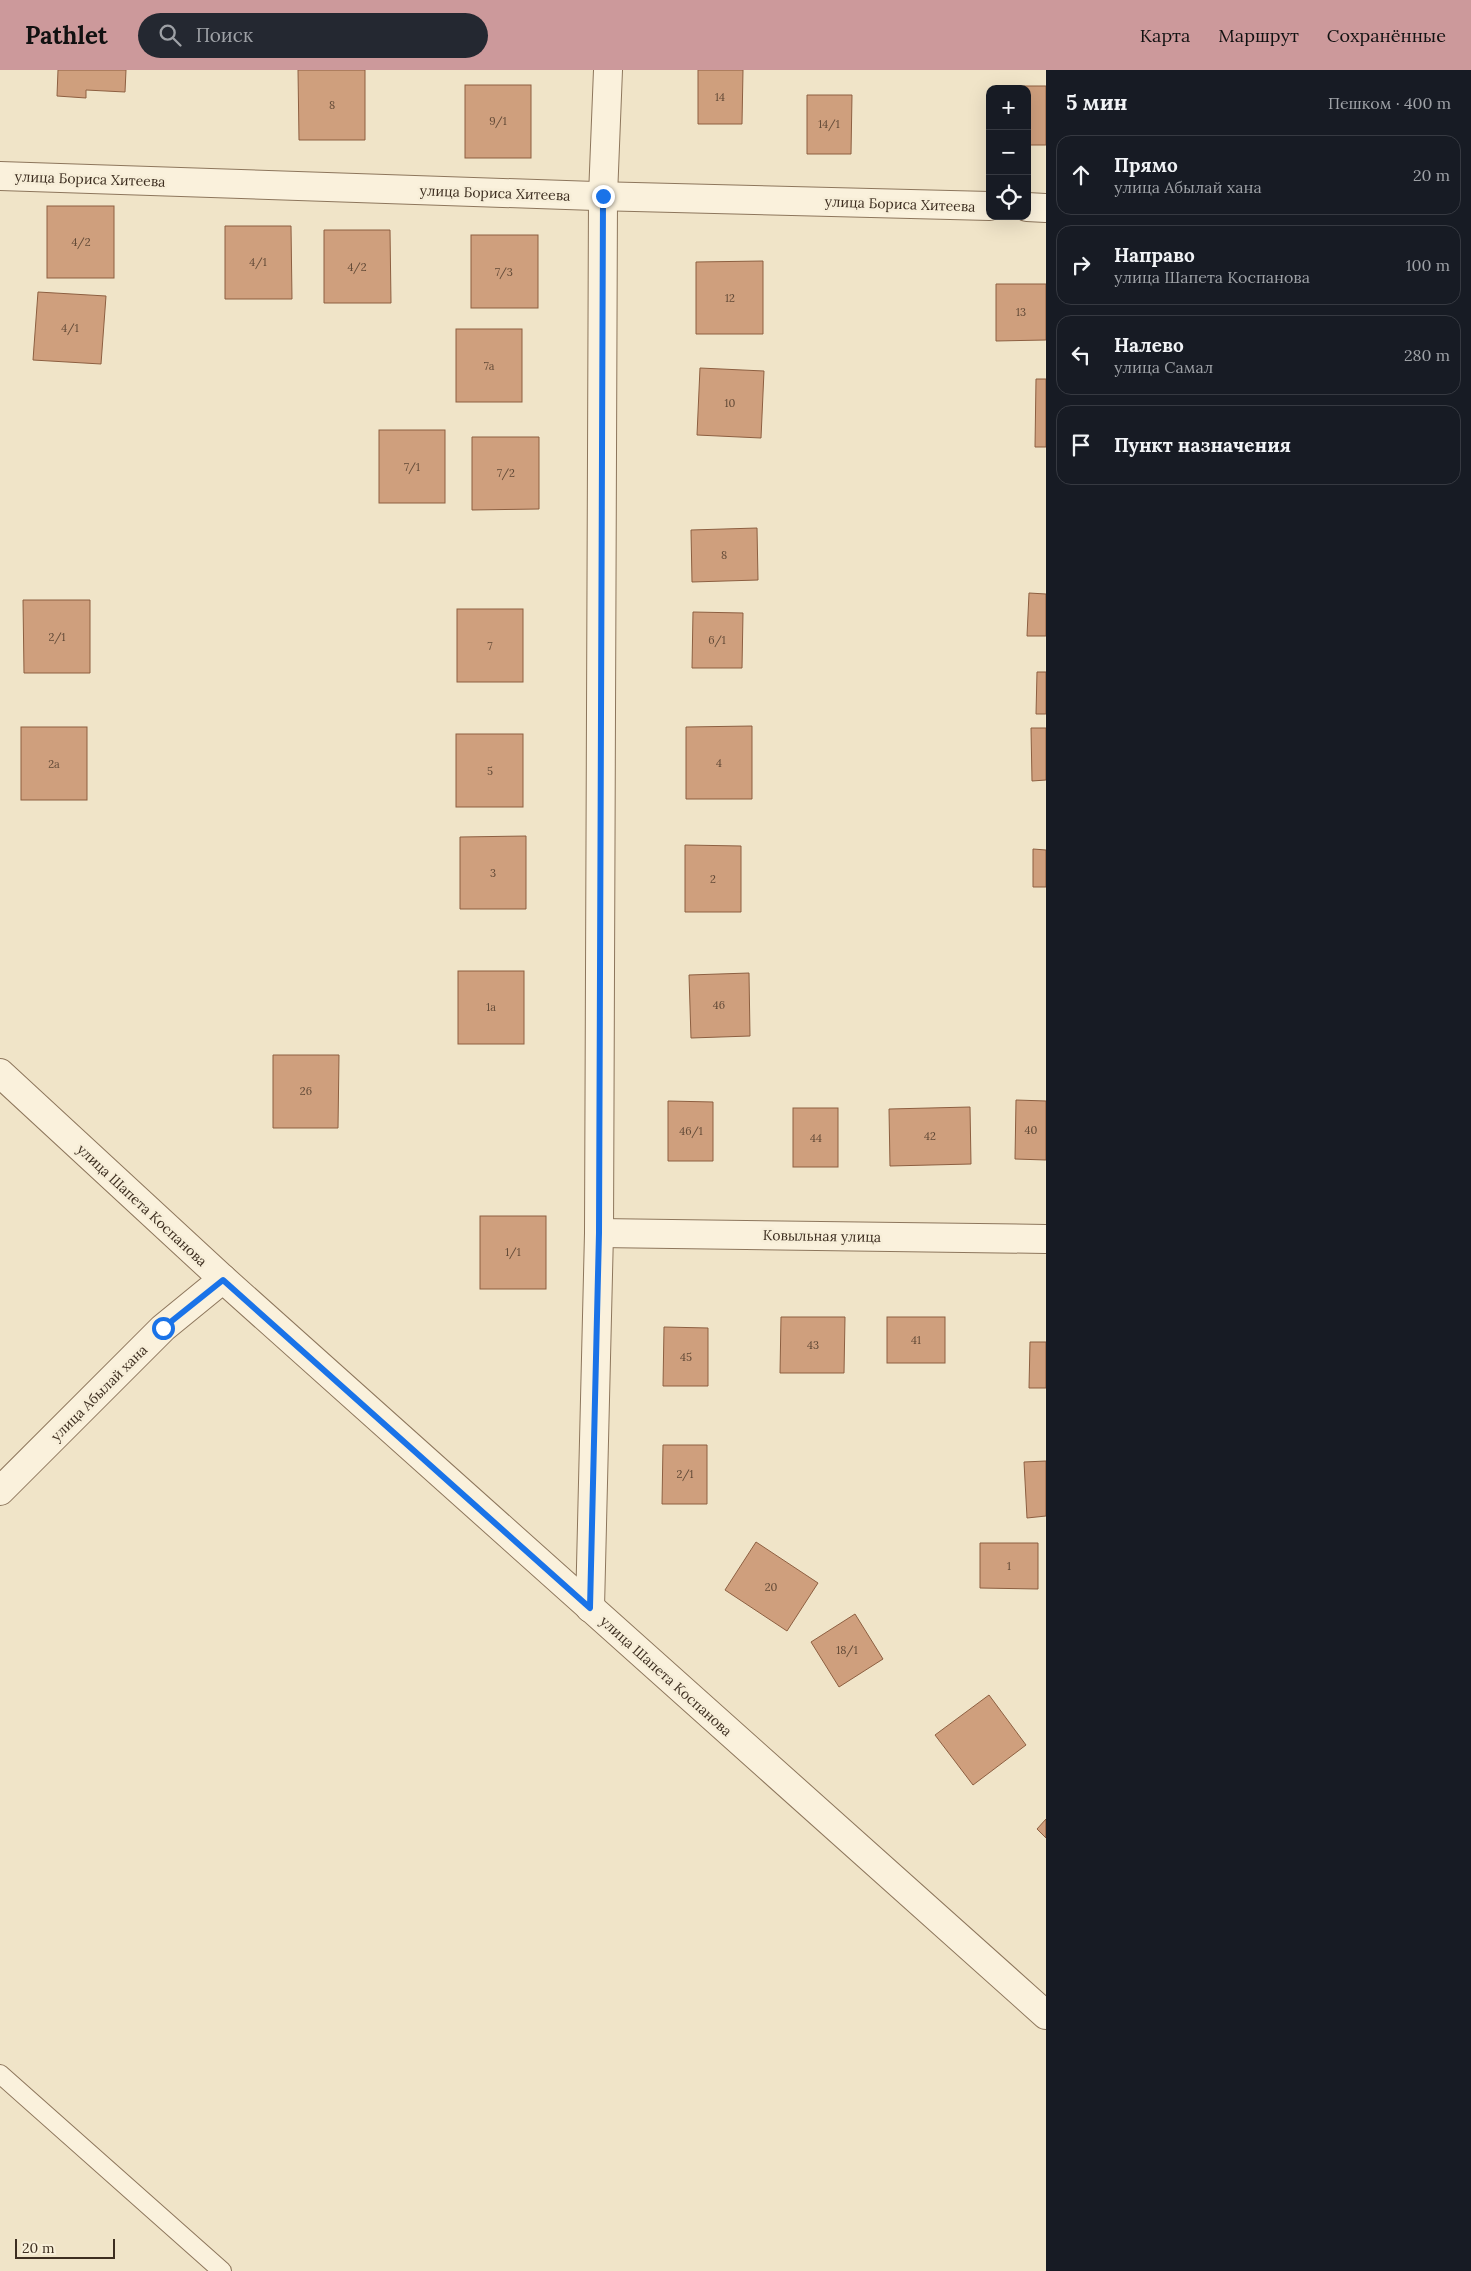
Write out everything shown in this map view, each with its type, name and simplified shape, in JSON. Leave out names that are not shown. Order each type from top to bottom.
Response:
[{"type":"street","points":[[590,1608],[599,1233],[603,196],[608,70]]},
{"type":"street","name":"улица Бориса Хитеева","points":[[0,176],[603,196],[986,206]]},
{"type":"street","points":[[1031,207],[1046,208]]},
{"type":"street","name":"улица Шапета Коспанова","points":[[0,1073],[223,1280],[1046,2015]]},
{"type":"street","name":"Ковыльная улица","points":[[599,1233],[1046,1239]]},
{"type":"street","name":"улица Абылай хана","points":[[0,1491],[163,1328],[223,1280]]},
{"type":"lane","points":[[0,2074],[222,2271]]},
{"type":"building","points":[[58,70],[126,70],[125,92],[86,90],[86,98],[57,96]]},
{"type":"building","points":[[298,70],[365,70],[365,140],[299,140]]},
{"type":"building","points":[[698,70],[743,70],[742,124],[698,124]]},
{"type":"building","points":[[465,85],[531,85],[531,158],[465,158]]},
{"type":"building","points":[[1031,86],[1046,86],[1046,145],[1031,145]]},
{"type":"building","points":[[807,95],[852,95],[851,154],[807,154]]},
{"type":"building","points":[[47,206],[114,206],[114,278],[47,278]]},
{"type":"building","points":[[225,226],[291,226],[292,299],[225,299]]},
{"type":"building","points":[[324,230],[390,230],[391,303],[324,303]]},
{"type":"building","points":[[471,235],[538,235],[538,308],[471,308]]},
{"type":"building","points":[[763,261],[763,334],[696,334],[696,262]]},
{"type":"building","points":[[996,284],[1046,284],[1046,340],[996,341]]},
{"type":"building","points":[[38,292],[106,296],[101,364],[33,360]]},
{"type":"building","points":[[456,329],[522,329],[522,402],[456,402]]},
{"type":"building","points":[[700,368],[764,371],[761,438],[697,435]]},
{"type":"building","points":[[1036,379],[1046,379],[1046,447],[1035,447]]},
{"type":"building","points":[[379,430],[445,430],[445,503],[379,503]]},
{"type":"building","points":[[472,437],[539,437],[539,509],[472,510]]},
{"type":"building","points":[[757,528],[758,580],[692,582],[691,530]]},
{"type":"building","points":[[1029,593],[1046,594],[1046,636],[1027,636]]},
{"type":"building","points":[[23,600],[90,600],[90,673],[24,673]]},
{"type":"building","points":[[457,609],[523,609],[523,682],[457,682]]},
{"type":"building","points":[[693,612],[743,613],[742,668],[692,668]]},
{"type":"building","points":[[1037,672],[1046,672],[1046,714],[1036,714]]},
{"type":"building","points":[[752,726],[752,799],[686,799],[686,727]]},
{"type":"building","points":[[21,727],[87,727],[87,800],[21,800]]},
{"type":"building","points":[[1031,728],[1046,728],[1046,780],[1032,781]]},
{"type":"building","points":[[456,734],[523,734],[523,807],[456,807]]},
{"type":"building","points":[[526,836],[526,909],[460,909],[460,837]]},
{"type":"building","points":[[685,845],[741,846],[741,912],[685,912]]},
{"type":"building","points":[[1033,849],[1046,850],[1046,887],[1033,887]]},
{"type":"building","points":[[458,971],[524,971],[524,1044],[458,1044]]},
{"type":"building","points":[[749,973],[750,1036],[691,1038],[689,975]]},
{"type":"building","points":[[273,1055],[339,1055],[338,1128],[273,1128]]},
{"type":"building","points":[[1016,1100],[1046,1101],[1046,1160],[1015,1159]]},
{"type":"building","points":[[668,1101],[713,1102],[713,1161],[668,1161]]},
{"type":"building","points":[[970,1107],[971,1164],[890,1166],[889,1109]]},
{"type":"building","points":[[793,1108],[838,1108],[838,1167],[793,1167]]},
{"type":"building","points":[[480,1216],[546,1216],[546,1289],[480,1289]]},
{"type":"building","points":[[781,1317],[845,1317],[844,1373],[780,1373]]},
{"type":"building","points":[[887,1317],[945,1317],[945,1363],[887,1363]]},
{"type":"building","points":[[664,1327],[708,1328],[708,1386],[663,1386]]},
{"type":"building","points":[[1030,1342],[1046,1342],[1046,1388],[1029,1388]]},
{"type":"building","points":[[663,1445],[707,1445],[707,1504],[662,1504]]},
{"type":"building","points":[[1046,1461],[1046,1516],[1027,1518],[1024,1462]]},
{"type":"building","points":[[756,1542],[818,1583],[787,1631],[725,1590]]},
{"type":"building","points":[[980,1543],[1038,1543],[1038,1589],[980,1588]]},
{"type":"building","points":[[855,1614],[883,1659],[839,1687],[811,1642]]},
{"type":"building","points":[[989,1695],[1026,1745],[973,1785],[935,1735]]},
{"type":"building","points":[[1046,1819],[1046,1838],[1037,1829]]},
{"type":"route","points":[[163,1328],[223,1280],[590,1608],[599,1233],[603,196]]}]
